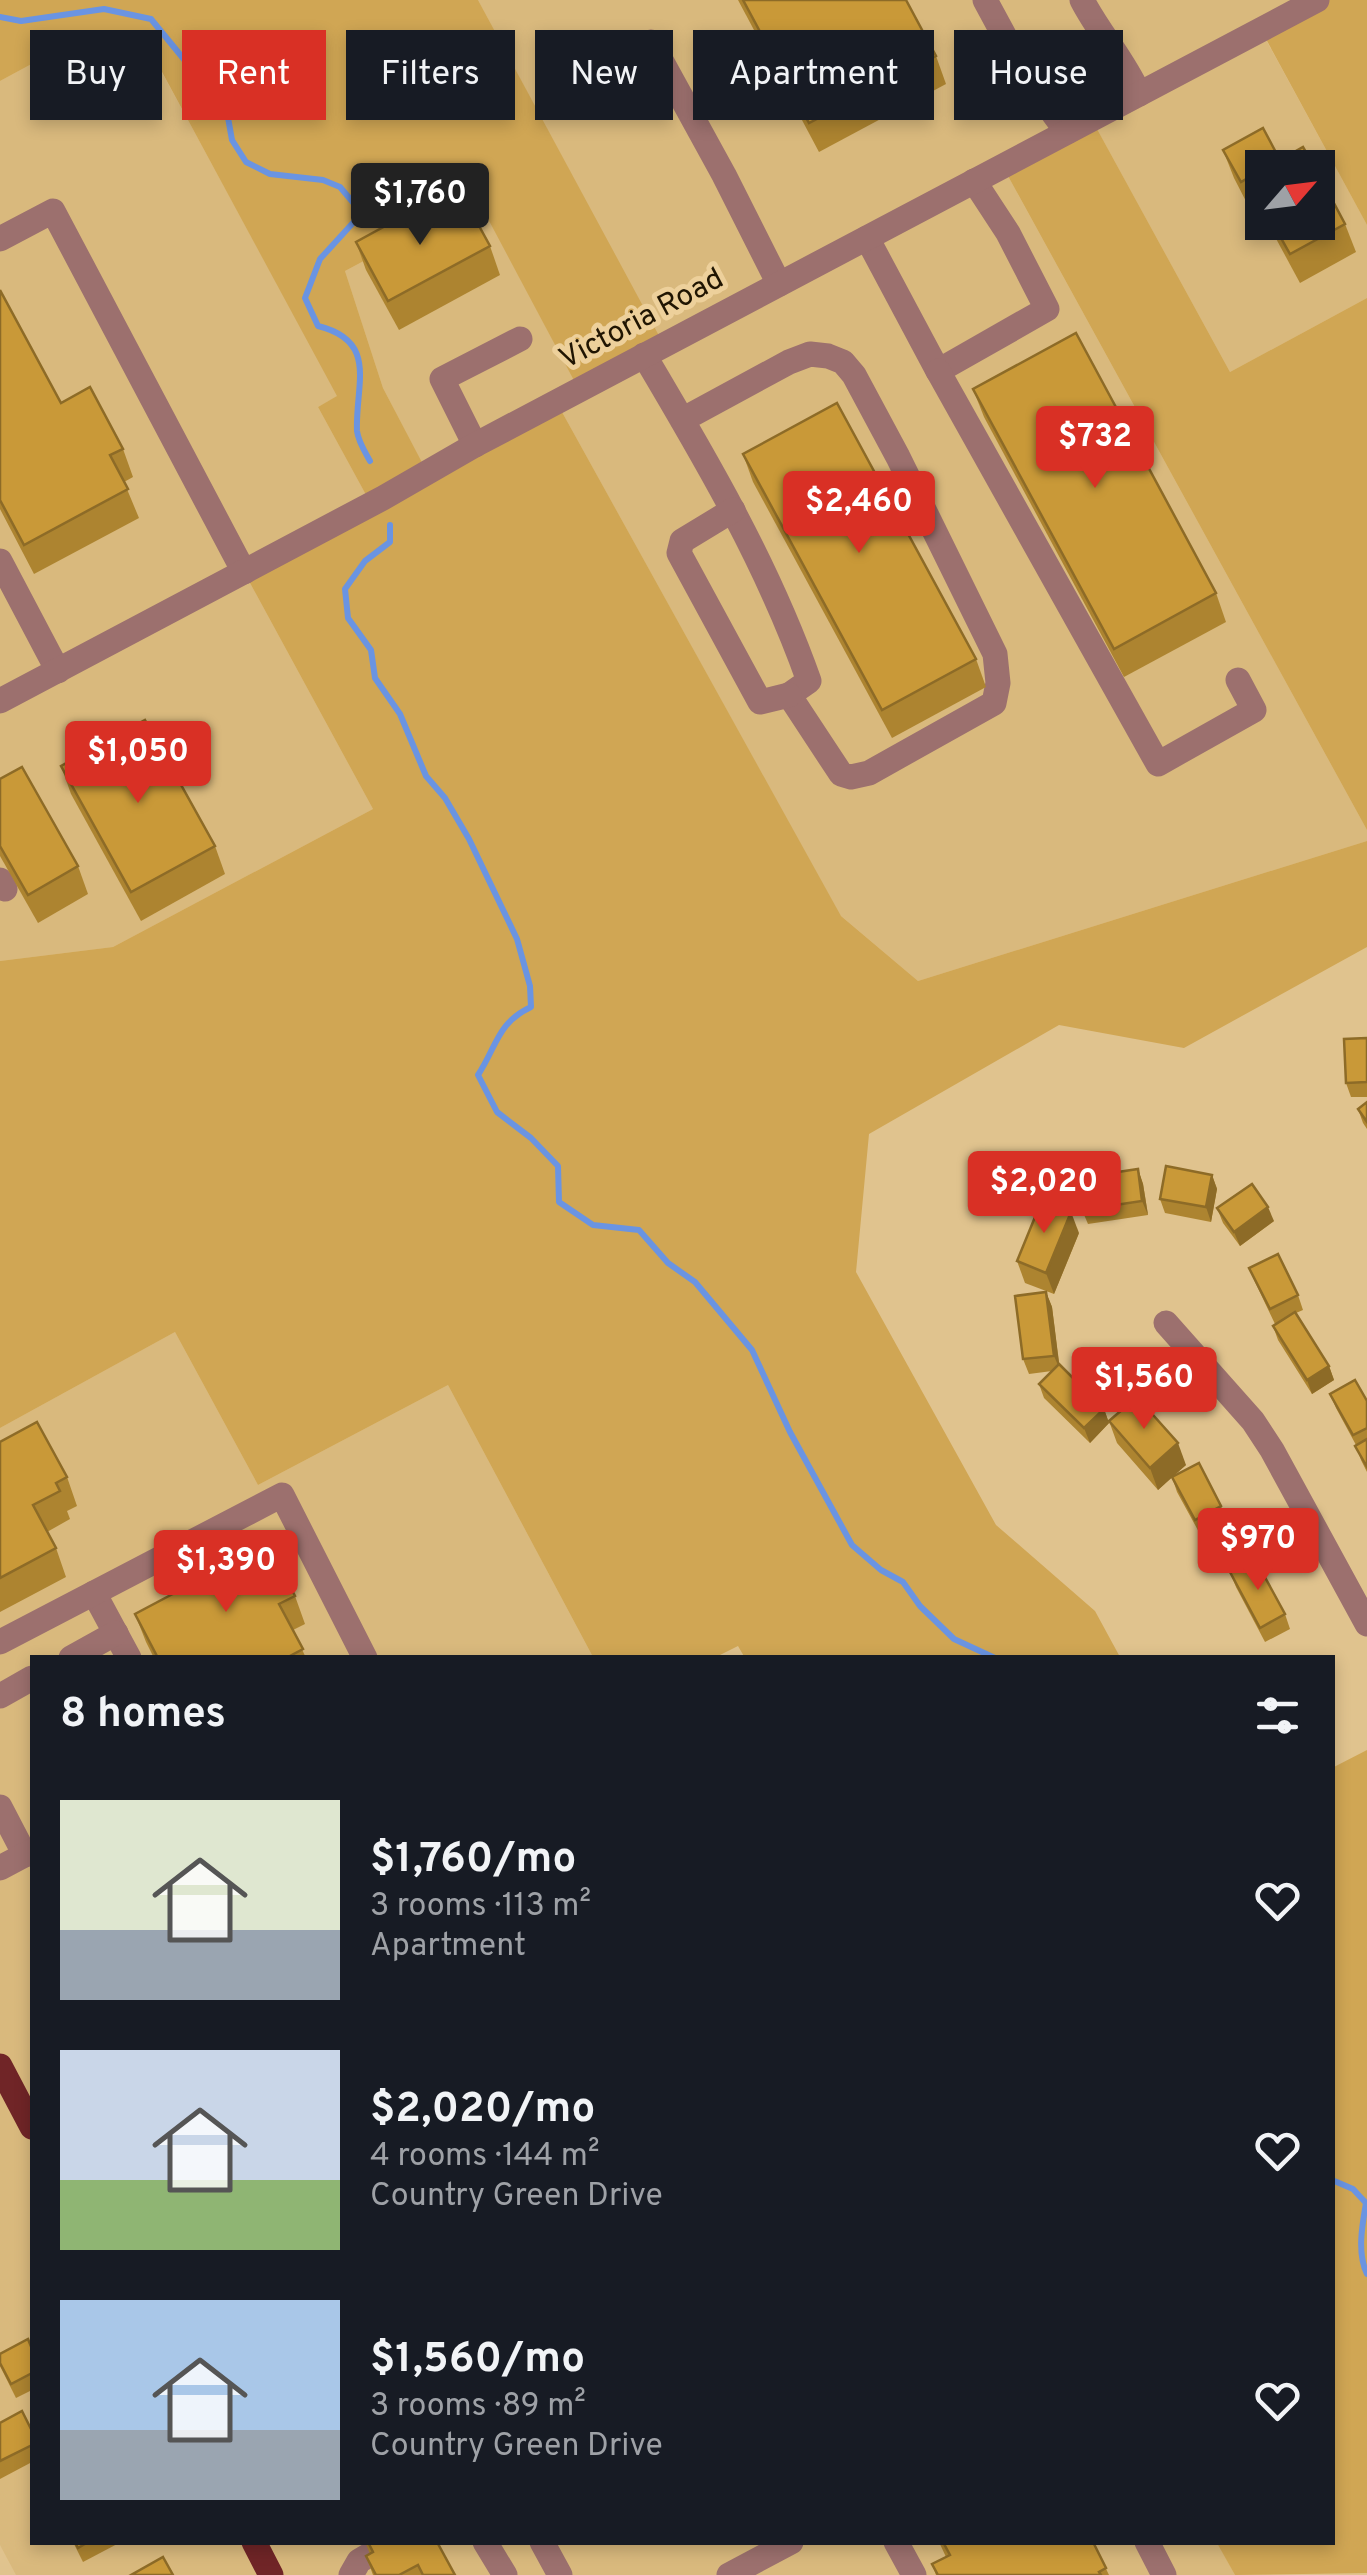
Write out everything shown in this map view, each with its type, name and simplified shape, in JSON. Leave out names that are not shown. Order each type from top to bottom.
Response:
[{"type":"main road","points":[[2,2077],[30,2124]]},
{"type":"main road","points":[[256,2545],[271,2575]]},
{"type":"street","points":[[985,0],[1026,76],[1067,132]]},
{"type":"street","points":[[1082,0],[1098,33],[1128,68],[1139,94]]},
{"type":"street","name":"Victoria Road","points":[[0,701],[1317,0]]},
{"type":"street","points":[[673,80],[778,284]]},
{"type":"street","points":[[938,371],[1047,309],[1008,233],[974,182]]},
{"type":"street","points":[[0,239],[53,210],[244,572]]},
{"type":"street","points":[[867,238],[1158,764],[1254,710],[1238,680]]},
{"type":"street","points":[[475,446],[442,379],[520,339]]},
{"type":"street","points":[[682,420],[810,354],[843,362],[854,375],[898,457],[996,654],[998,682],[994,703],[869,773],[851,777],[841,774],[789,696]]},
{"type":"street","points":[[644,356],[734,510],[768,576],[809,681],[789,696],[760,702],[678,553],[682,542],[734,510]]},
{"type":"street","points":[[0,561],[58,670]]},
{"type":"street","points":[[1166,1323],[1253,1421],[1367,1624]]},
{"type":"street","points":[[0,1642],[282,1495],[363,1655]]},
{"type":"street","points":[[1344,1580],[1367,1568]]},
{"type":"street","points":[[94,1593],[127,1655]]},
{"type":"street","points":[[76,1655],[116,1633]]},
{"type":"street","points":[[0,1696],[30,1679]]},
{"type":"street","points":[[0,1868],[29,1853],[4,1816],[30,1811]]},
{"type":"street","points":[[487,2545],[506,2575]]},
{"type":"street","points":[[543,2545],[557,2574]]},
{"type":"street","points":[[729,2575],[785,2545]]},
{"type":"street","points":[[898,2545],[914,2575]]},
{"type":"street","points":[[1148,2545],[1164,2575]]},
{"type":"street","points":[[351,2575],[359,2561],[370,2554]]},
{"type":"shaded area","points":[[0,0],[478,0],[494,30],[346,30],[346,120],[515,120],[515,69],[535,106],[535,120],[543,120],[664,345],[579,390],[478,200],[345,271],[383,388],[427,472],[557,403],[841,916],[918,981],[1367,841],[1367,947],[1184,1048],[1059,1025],[869,1134],[856,1272],[996,1525],[1095,1611],[1119,1655],[743,1655],[738,1646],[720,1655],[592,1655],[448,1385],[258,1485],[175,1332],[0,1428],[0,961],[113,947],[373,809],[244,572],[371,504],[318,407],[337,396],[188,120],[326,120],[326,30],[182,30],[182,109],[162,72],[162,30],[30,30],[30,65],[0,81]]},
{"type":"shaded area","points":[[478,0],[1314,0],[1260,29],[1326,150],[1245,150],[1245,240],[1335,240],[1335,166],[1367,225],[1367,298],[1230,372],[1092,120],[1003,167],[1367,830],[1367,841],[918,981],[840,915],[557,403],[427,473],[383,388],[345,271],[479,200],[579,390],[663,345],[542,120],[673,120],[673,30],[535,30],[535,106],[515,69],[515,30],[494,30]]},
{"type":"shaded area","points":[[1312,0],[1367,0],[1367,225],[1335,166],[1335,150],[1326,150],[1260,28]]},
{"type":"shaded area","points":[[30,65],[30,120],[162,120],[162,73],[182,109],[182,120],[188,120],[338,396],[318,407],[371,504],[244,572],[373,809],[113,947],[0,961],[0,81]]},
{"type":"shaded area","points":[[1092,120],[1230,372],[1367,298],[1367,830],[1002,165]]},
{"type":"shaded area","points":[[175,1332],[258,1485],[448,1385],[592,1655],[30,1655],[30,2545],[1219,2545],[1235,2575],[16,2575],[0,2545],[0,1428]]},
{"type":"shaded area","points":[[1367,1750],[1367,2573],[1235,2575],[1218,2545],[1335,2545],[1335,1766]]},
{"type":"building","points":[[743,0],[906,0],[922,30],[759,30]]},
{"type":"building","points":[[1263,128],[1275,150],[1245,150],[1245,180],[1241,182],[1223,150]]},
{"type":"building","points":[[467,204],[490,246],[388,301],[356,242],[422,206],[432,224]]},
{"type":"building","points":[[1335,205],[1345,224],[1335,229]]},
{"type":"building","points":[[1282,240],[1316,240],[1290,254]]},
{"type":"building","points":[[0,290],[61,403],[90,387],[123,449],[110,455],[128,489],[24,545],[0,500]]},
{"type":"building","points":[[1076,333],[1216,593],[1114,649],[973,389]]},
{"type":"building","points":[[837,403],[976,659],[882,710],[743,454]]},
{"type":"building","points":[[145,720],[215,846],[131,892],[61,766]]},
{"type":"building","points":[[22,767],[78,866],[28,895],[0,846],[0,779]]},
{"type":"building","points":[[1367,1038],[1367,1082],[1346,1083],[1344,1039]]},
{"type":"building","points":[[1367,1102],[1367,1122],[1358,1109]]},
{"type":"building","points":[[1166,1166],[1212,1175],[1206,1207],[1160,1199]]},
{"type":"building","points":[[1138,1169],[1142,1201],[1082,1210],[1078,1178]]},
{"type":"building","points":[[1252,1184],[1268,1207],[1234,1232],[1217,1208]]},
{"type":"building","points":[[1042,1200],[1071,1212],[1046,1273],[1017,1261]]},
{"type":"building","points":[[1278,1254],[1298,1295],[1270,1309],[1249,1268]]},
{"type":"building","points":[[1046,1292],[1054,1356],[1023,1359],[1015,1296]]},
{"type":"building","points":[[1295,1312],[1329,1366],[1307,1380],[1273,1326]]},
{"type":"building","points":[[1059,1364],[1104,1409],[1084,1428],[1039,1384]]},
{"type":"building","points":[[1355,1380],[1367,1401],[1367,1428],[1353,1435],[1330,1394]]},
{"type":"building","points":[[1137,1397],[1178,1443],[1150,1468],[1109,1421]]},
{"type":"building","points":[[37,1422],[67,1477],[56,1483],[60,1491],[33,1505],[56,1548],[0,1578],[0,1442]]},
{"type":"building","points":[[1367,1439],[1367,1467],[1355,1446]]},
{"type":"building","points":[[1199,1463],[1221,1506],[1195,1520],[1172,1477]]},
{"type":"building","points":[[271,1550],[295,1596],[279,1604],[303,1649],[292,1655],[156,1655],[135,1614],[252,1552],[255,1559]]},
{"type":"building","points":[[1255,1559],[1285,1614],[1260,1628],[1230,1572]]},
{"type":"building","points":[[28,2339],[30,2374],[11,2384],[0,2363],[0,2354]]},
{"type":"building","points":[[22,2411],[30,2427],[30,2446],[0,2461],[0,2423]]},
{"type":"building","points":[[370,2545],[439,2545],[455,2575],[423,2575],[418,2565],[399,2575],[376,2575],[366,2556],[373,2552]]},
{"type":"building","points":[[945,2545],[1094,2545],[1106,2568],[1099,2572],[1101,2575],[938,2575],[932,2564],[950,2555]]},
{"type":"building","points":[[163,2557],[173,2575],[131,2575]]},
{"type":"waterway","points":[[0,17],[21,21],[104,9],[151,19],[227,112],[232,140],[246,162],[270,174],[323,180],[340,187],[362,213],[320,259],[305,298],[318,326],[350,342],[357,354],[357,431],[370,461]]},
{"type":"waterway","points":[[390,525],[390,542],[365,561],[345,589],[348,618],[371,650],[375,678],[400,714],[426,776],[445,798],[469,839],[517,939],[530,986],[531,1007],[504,1028],[478,1075],[497,1112],[531,1138],[558,1166],[559,1202],[593,1225],[639,1230],[668,1263],[695,1282],[752,1350],[790,1432],[852,1545],[881,1570],[903,1582],[920,1606],[954,1639],[989,1655]]},
{"type":"waterway","points":[[1335,2181],[1353,2189],[1366,2203],[1361,2248],[1367,2274]]}]
